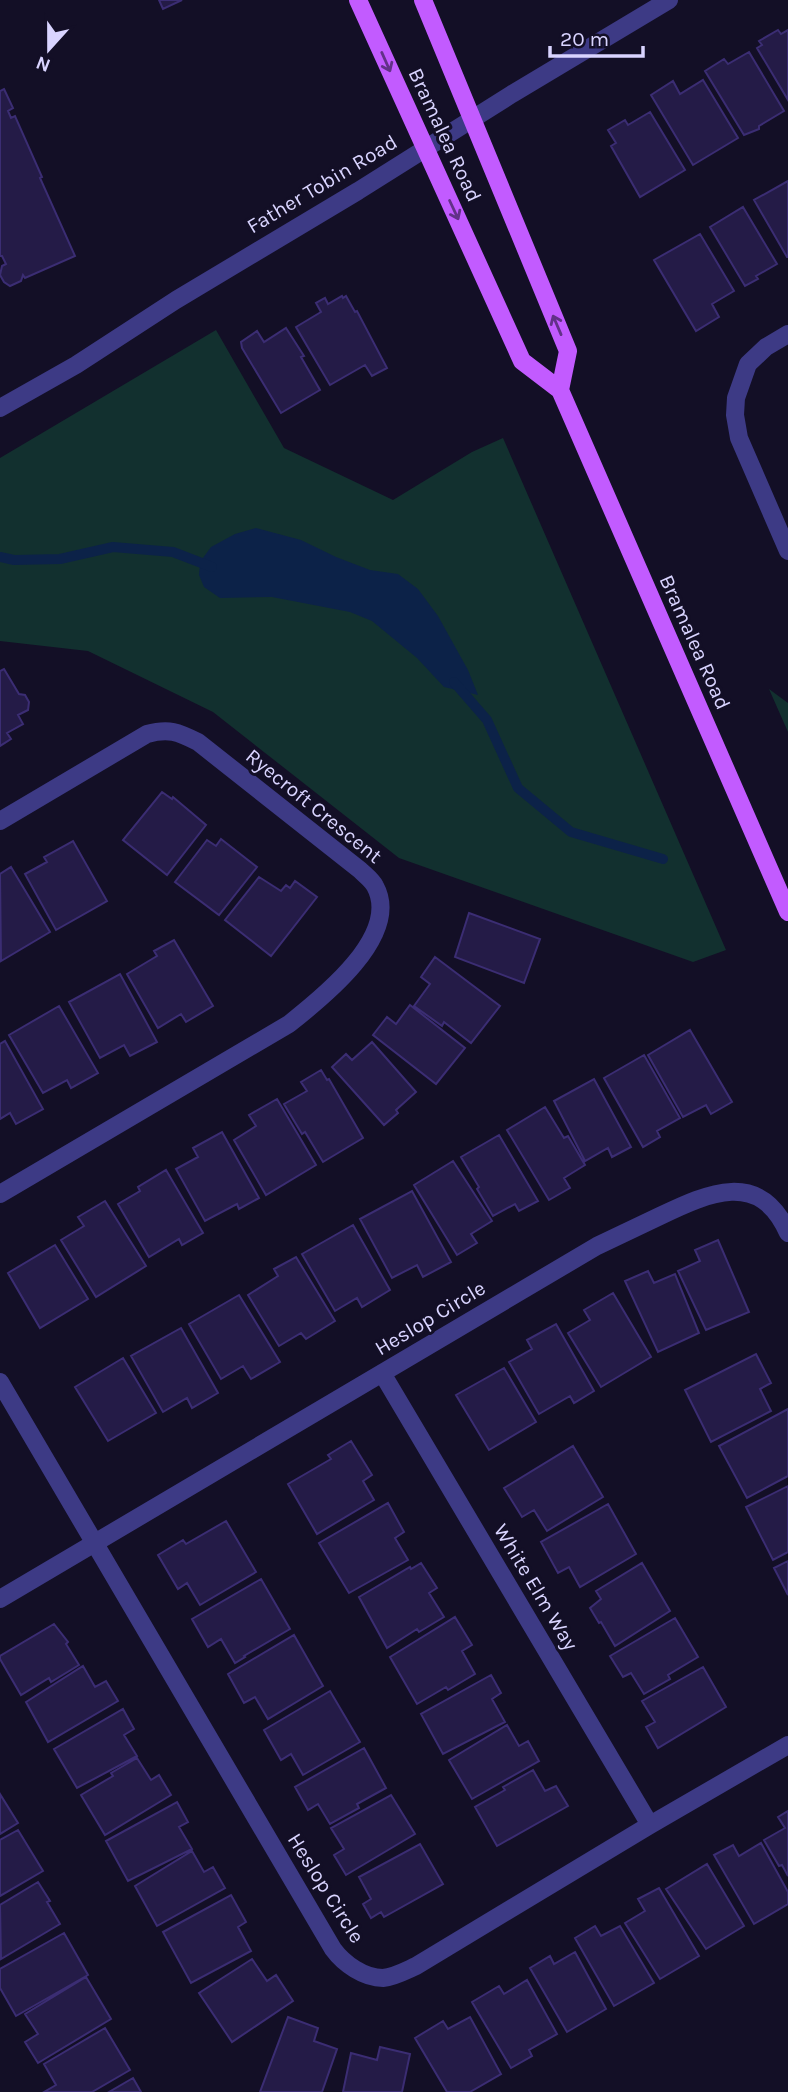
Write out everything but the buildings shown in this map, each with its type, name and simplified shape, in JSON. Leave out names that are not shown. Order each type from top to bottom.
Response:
[{"type":"main road","name":"Bramalea Road","points":[[358,0],[522,361],[560,390],[788,912]]},
{"type":"main road","name":"Bramalea Road","points":[[423,0],[568,352],[560,390]]},
{"type":"street","name":"Father Tobin Road","points":[[0,408],[76,365],[176,300],[669,0]]},
{"type":"street","points":[[788,334],[766,347],[748,364],[736,398],[734,415],[739,438],[788,551]]},
{"type":"street","name":"Ryecroft Crescent","points":[[0,821],[148,734],[163,730],[180,733],[198,742],[360,870],[375,886],[380,905],[377,927],[363,952],[327,993],[289,1024],[0,1194]]},
{"type":"street","name":"Heslop Circle","points":[[0,1599],[597,1246],[695,1199],[718,1192],[735,1191],[752,1195],[768,1204],[782,1220],[788,1233]]},
{"type":"street","name":"White Elm Way","points":[[382,1373],[650,1825]]},
{"type":"street","points":[[0,1382],[95,1542]]},
{"type":"street","name":"Heslop Circle","points":[[95,1542],[333,1949],[345,1962],[362,1972],[383,1978],[416,1966],[788,1745]]},
{"type":"green space","points":[[216,330],[284,448],[393,500],[472,452],[503,438],[726,950],[693,962],[399,858],[213,712],[88,651],[0,641],[0,458]]},
{"type":"green space","points":[[769,689],[788,703],[788,732]]},
{"type":"water","points":[[256,528],[301,540],[370,570],[398,574],[418,589],[438,616],[468,670],[478,695],[444,687],[417,658],[372,621],[350,612],[272,597],[220,598],[204,587],[199,575],[200,562],[211,547],[235,534]]},
{"type":"waterway","points":[[0,557],[14,560],[60,559],[113,547],[173,552],[212,567]]},
{"type":"waterway","points":[[454,682],[487,720],[518,788],[571,832],[663,859]]}]
